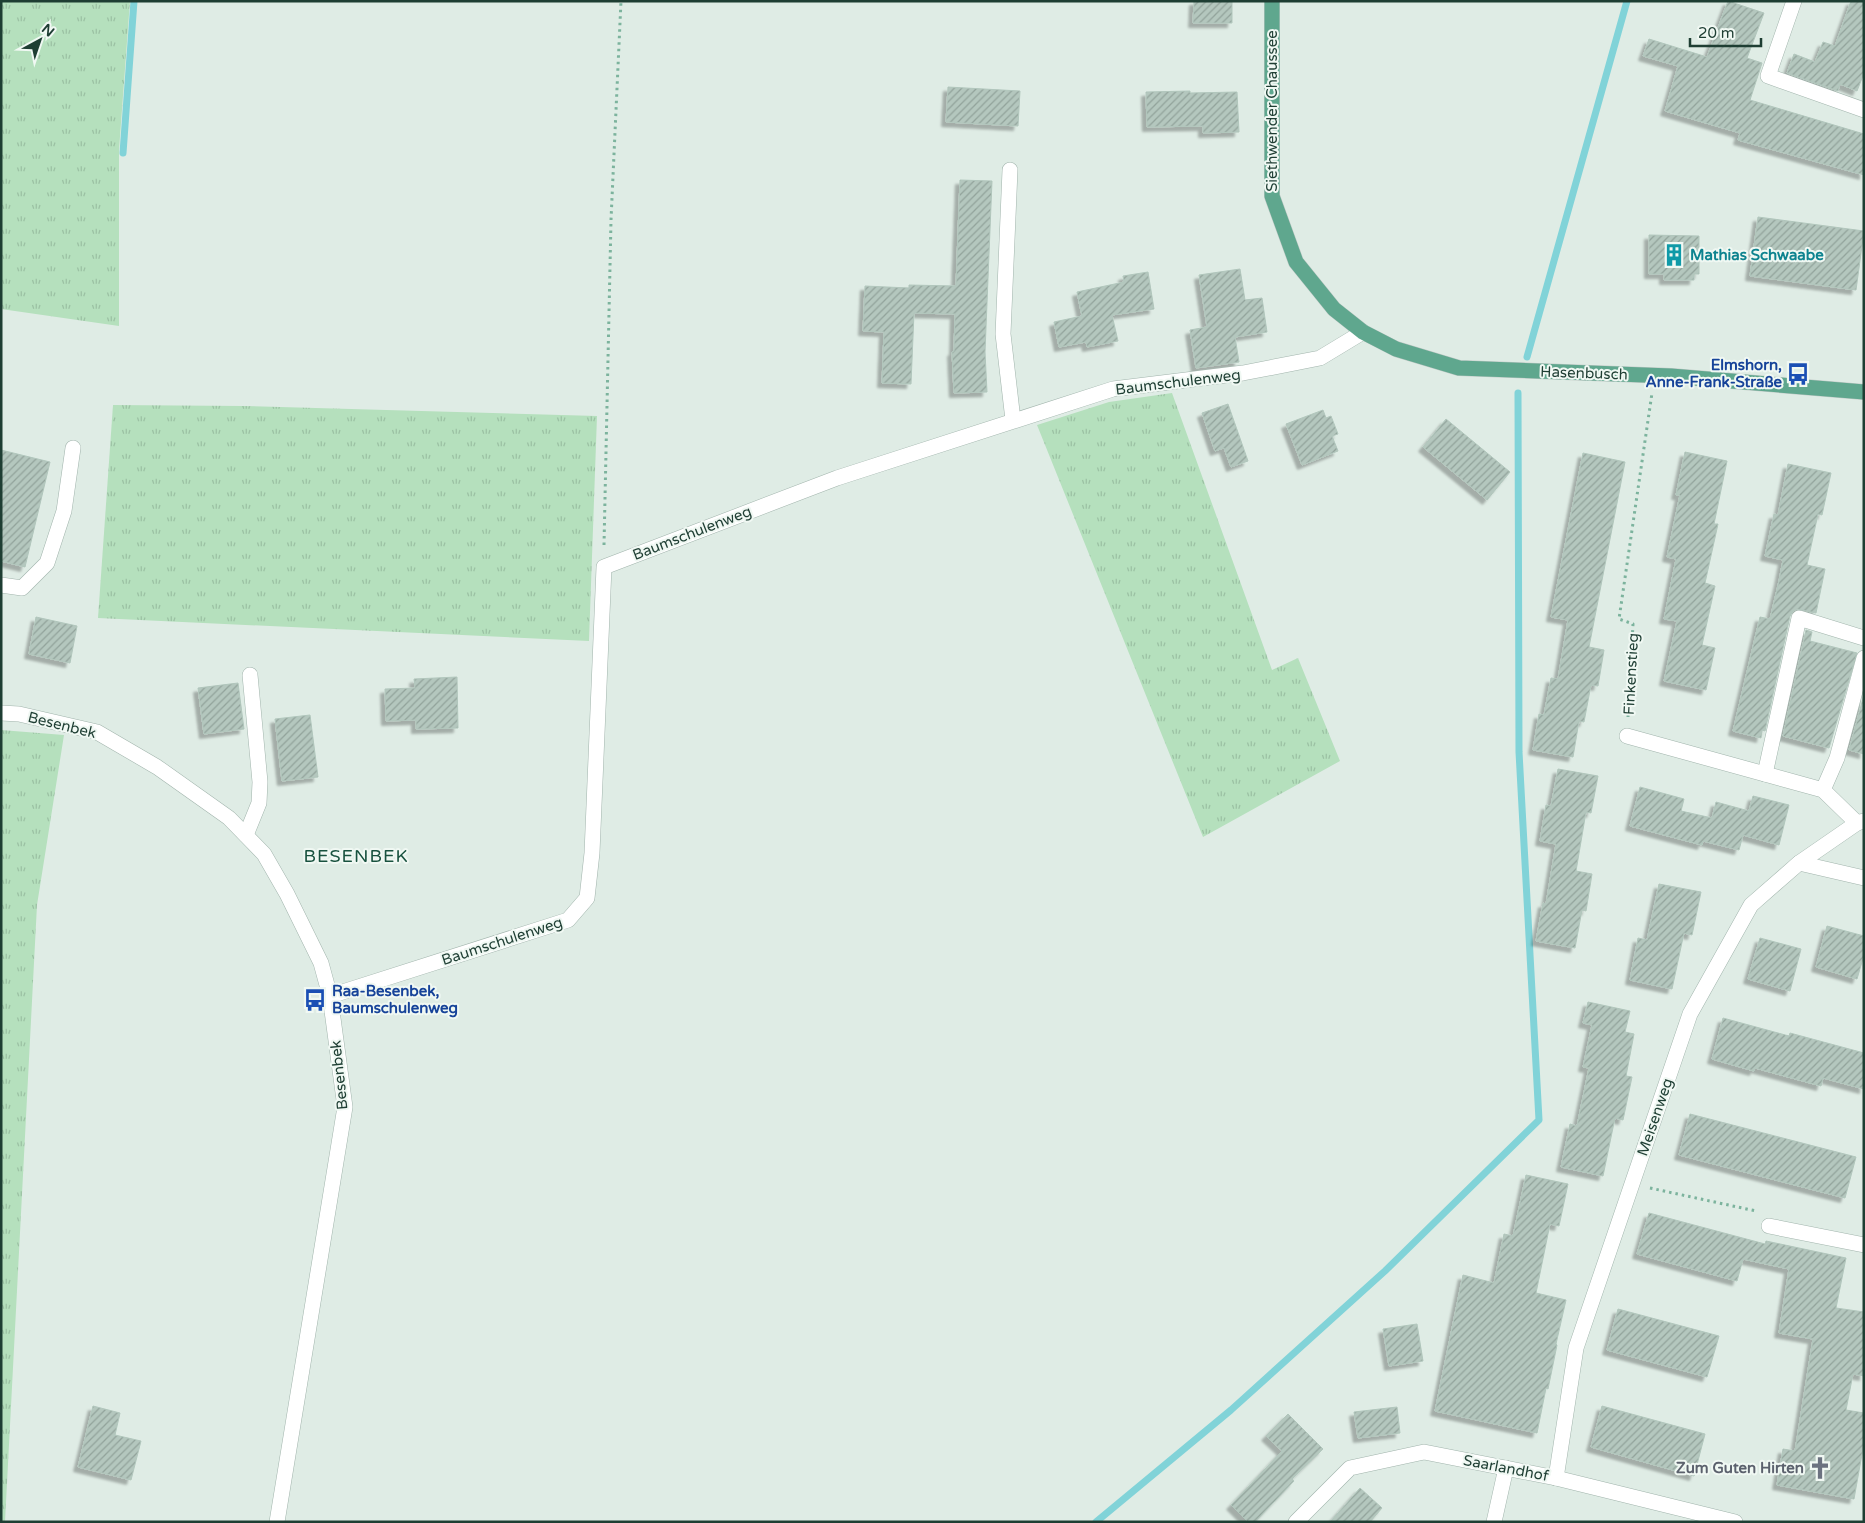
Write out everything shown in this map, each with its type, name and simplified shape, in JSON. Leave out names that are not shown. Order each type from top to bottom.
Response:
[{"type":"main road","name":"Siethwender Chaussee","points":[[1272,1],[1272,196],[1296,262],[1334,308],[1363,332],[1396,349],[1459,368],[1514,370]]},
{"type":"main road","name":"Hasenbusch","points":[[1514,370],[1655,375],[1864,392]]},
{"type":"street","points":[[1794,1],[1768,76],[1864,110]]},
{"type":"street","points":[[1010,170],[1002,334],[1014,420]]},
{"type":"street","name":"Baumschulenweg","points":[[330,996],[568,920],[587,898],[592,853],[604,567],[837,478],[1113,389],[1243,374],[1320,358],[1363,332]]},
{"type":"street","points":[[1,585],[22,588],[47,563],[64,511],[73,448]]},
{"type":"street","points":[[1765,774],[1799,618],[1864,638]]},
{"type":"street","points":[[1822,790],[1837,758],[1864,658]]},
{"type":"street","points":[[246,835],[258,803],[260,782],[250,675]]},
{"type":"street","name":"Besenbek","points":[[1,713],[19,714],[97,732],[158,767],[229,818],[264,854],[288,894],[321,963],[330,996],[345,1107],[277,1522]]},
{"type":"street","name":"Finkenstieg","points":[[1627,736],[1822,790],[1860,822]]},
{"type":"street","name":"Meisenweg","points":[[1556,1478],[1576,1348],[1690,1014],[1751,906],[1799,864],[1860,822]]},
{"type":"street","points":[[1799,864],[1864,878]]},
{"type":"street","points":[[1770,1226],[1858,1244]]},
{"type":"street","name":"Saarlandhof","points":[[1296,1522],[1350,1468],[1424,1452],[1556,1478],[1735,1522]]},
{"type":"street","points":[[1494,1522],[1506,1468]]},
{"type":"path","points":[[604,567],[611,220],[621,1]]},
{"type":"path","name":"Finkenstieg","points":[[1627,736],[1633,624],[1619,619],[1655,375]]},
{"type":"path","points":[[1632,1184],[1758,1212]]},
{"type":"green space","points":[[1,1],[130,1],[119,150],[119,326],[1,309]]},
{"type":"green space","points":[[1172,393],[1272,670],[1298,658],[1340,761],[1203,837],[1037,425],[1109,402]]},
{"type":"green space","points":[[113,405],[243,406],[597,416],[589,641],[98,618]]},
{"type":"green space","points":[[1,730],[64,735],[37,905],[5,1522],[1,1522]]},
{"type":"building","points":[[1194,1],[1232,1],[1232,23],[1193,23]]},
{"type":"building","points":[[1728,1],[1764,13],[1747,58],[1762,63],[1750,100],[1864,134],[1864,175],[1738,140],[1740,133],[1665,111],[1678,66],[1643,56],[1649,39],[1707,57]]},
{"type":"building","points":[[1851,1],[1864,1],[1864,73],[1857,91],[1840,84],[1838,91],[1787,73],[1794,54],[1815,62],[1823,42],[1835,46]]},
{"type":"building","points":[[948,87],[1020,91],[1018,126],[946,122]]},
{"type":"building","points":[[1190,91],[1190,93],[1237,92],[1239,132],[1203,133],[1203,126],[1147,127],[1146,92]]},
{"type":"building","points":[[960,180],[992,181],[985,352],[987,392],[954,393],[952,352],[954,351],[955,314],[914,313],[911,384],[882,383],[884,332],[863,331],[865,286],[909,288],[909,285],[956,286]]},
{"type":"building","points":[[1758,217],[1864,231],[1856,290],[1750,276]]},
{"type":"building","name":"Mathias Schwaabe","points":[[1649,235],[1699,236],[1699,274],[1694,274],[1694,280],[1664,280],[1664,274],[1649,274]]},
{"type":"building","points":[[1240,269],[1245,300],[1262,298],[1267,332],[1235,337],[1239,362],[1196,368],[1190,330],[1207,327],[1199,275]]},
{"type":"building","points":[[1148,272],[1154,309],[1112,315],[1118,341],[1087,347],[1086,342],[1059,347],[1054,322],[1082,316],[1077,292],[1124,282],[1123,276]]},
{"type":"building","points":[[1228,404],[1248,461],[1231,467],[1224,448],[1215,451],[1202,413]]},
{"type":"building","points":[[1323,410],[1326,418],[1331,416],[1338,434],[1332,436],[1338,451],[1302,465],[1286,424]]},
{"type":"building","points":[[1446,419],[1510,472],[1487,500],[1423,447]]},
{"type":"building","points":[[1,450],[50,462],[25,567],[1,561]]},
{"type":"building","points":[[1685,452],[1727,461],[1714,524],[1718,524],[1705,583],[1715,586],[1702,645],[1715,648],[1706,690],[1664,681],[1677,621],[1664,619],[1676,559],[1667,557],[1680,495],[1676,495]]},
{"type":"building","points":[[1583,453],[1625,462],[1589,647],[1604,650],[1598,686],[1591,685],[1584,722],[1579,721],[1573,757],[1533,750],[1539,714],[1544,715],[1551,678],[1558,679],[1568,620],[1551,617]]},
{"type":"building","points":[[1788,464],[1831,473],[1822,515],[1818,514],[1807,565],[1825,569],[1816,613],[1797,609],[1790,616],[1765,731],[1762,730],[1761,738],[1733,731],[1760,617],[1770,619],[1779,581],[1783,560],[1765,556],[1774,514],[1778,515]]},
{"type":"building","points":[[36,617],[77,626],[70,663],[29,654]]},
{"type":"building","points":[[1806,630],[1812,632],[1810,641],[1857,653],[1829,748],[1783,736]]},
{"type":"building","points":[[457,677],[458,728],[416,729],[416,720],[386,721],[385,689],[415,688],[414,679]]},
{"type":"building","points":[[238,683],[244,729],[204,734],[198,688]]},
{"type":"building","points":[[1864,695],[1864,754],[1849,750]]},
{"type":"building","points":[[310,715],[318,777],[282,781],[275,719]]},
{"type":"building","points":[[1558,769],[1598,776],[1591,813],[1586,812],[1576,871],[1592,874],[1586,911],[1582,910],[1575,948],[1536,941],[1543,903],[1546,904],[1556,844],[1540,841],[1546,805],[1551,806]]},
{"type":"building","points":[[1640,787],[1684,799],[1681,811],[1712,818],[1716,802],[1749,811],[1753,796],[1789,805],[1779,845],[1743,835],[1739,850],[1703,841],[1702,845],[1630,826]]},
{"type":"building","points":[[1659,884],[1701,892],[1692,935],[1684,933],[1672,989],[1630,980],[1638,938],[1647,940]]},
{"type":"building","points":[[1827,926],[1864,936],[1864,955],[1857,979],[1816,967]]},
{"type":"building","points":[[1760,938],[1801,949],[1790,991],[1748,979]]},
{"type":"building","points":[[1588,1002],[1630,1011],[1625,1032],[1634,1034],[1626,1076],[1632,1077],[1623,1120],[1615,1118],[1603,1176],[1561,1167],[1570,1124],[1577,1126],[1589,1068],[1583,1067],[1592,1025],[1583,1023]]},
{"type":"building","points":[[1723,1018],[1789,1036],[1790,1033],[1864,1053],[1864,1089],[1823,1078],[1821,1086],[1755,1068],[1754,1071],[1712,1059]]},
{"type":"building","points":[[1690,1114],[1856,1157],[1845,1198],[1679,1155]]},
{"type":"building","points":[[1526,1175],[1568,1184],[1559,1226],[1550,1224],[1536,1293],[1566,1300],[1537,1433],[1435,1411],[1463,1275],[1494,1283],[1504,1234],[1513,1236]]},
{"type":"building","points":[[1649,1213],[1765,1244],[1766,1241],[1846,1258],[1836,1308],[1864,1312],[1864,1376],[1853,1374],[1846,1410],[1864,1413],[1864,1443],[1854,1499],[1777,1485],[1783,1449],[1795,1451],[1813,1339],[1779,1333],[1789,1269],[1743,1259],[1737,1281],[1637,1254]]},
{"type":"building","points":[[1618,1309],[1719,1336],[1707,1377],[1607,1350]]},
{"type":"building","points":[[1417,1324],[1423,1361],[1389,1366],[1383,1329]]},
{"type":"building","points":[[93,1406],[120,1413],[115,1435],[141,1441],[131,1480],[78,1467]]},
{"type":"building","points":[[1602,1406],[1705,1434],[1694,1476],[1591,1447]]},
{"type":"building","points":[[1397,1407],[1400,1433],[1358,1438],[1354,1412]]},
{"type":"building","points":[[1288,1414],[1323,1449],[1292,1479],[1294,1481],[1255,1522],[1248,1522],[1231,1505],[1282,1451],[1266,1436]]},
{"type":"building","points":[[1360,1488],[1382,1508],[1370,1522],[1330,1522]]},
{"type":"waterway","points":[[123,153],[134,1]]},
{"type":"waterway","points":[[1527,357],[1627,1]]},
{"type":"waterway","points":[[1096,1522],[1231,1410],[1385,1271],[1539,1120],[1519,752],[1518,393]]},
{"type":"place","name":"Mathias Schwaabe","points":[[1674,255]]},
{"type":"place","name":"Elmshorn, Anne-Frank-Straße","points":[[1798,374]]},
{"type":"place","name":"Raa-Besenbek, Baumschulenweg","points":[[315,1000]]},
{"type":"place","name":"Zum Guten Hirten","points":[[1820,1468]]},
{"type":"district","name":"BESENBEK","points":[[356,856]]}]
